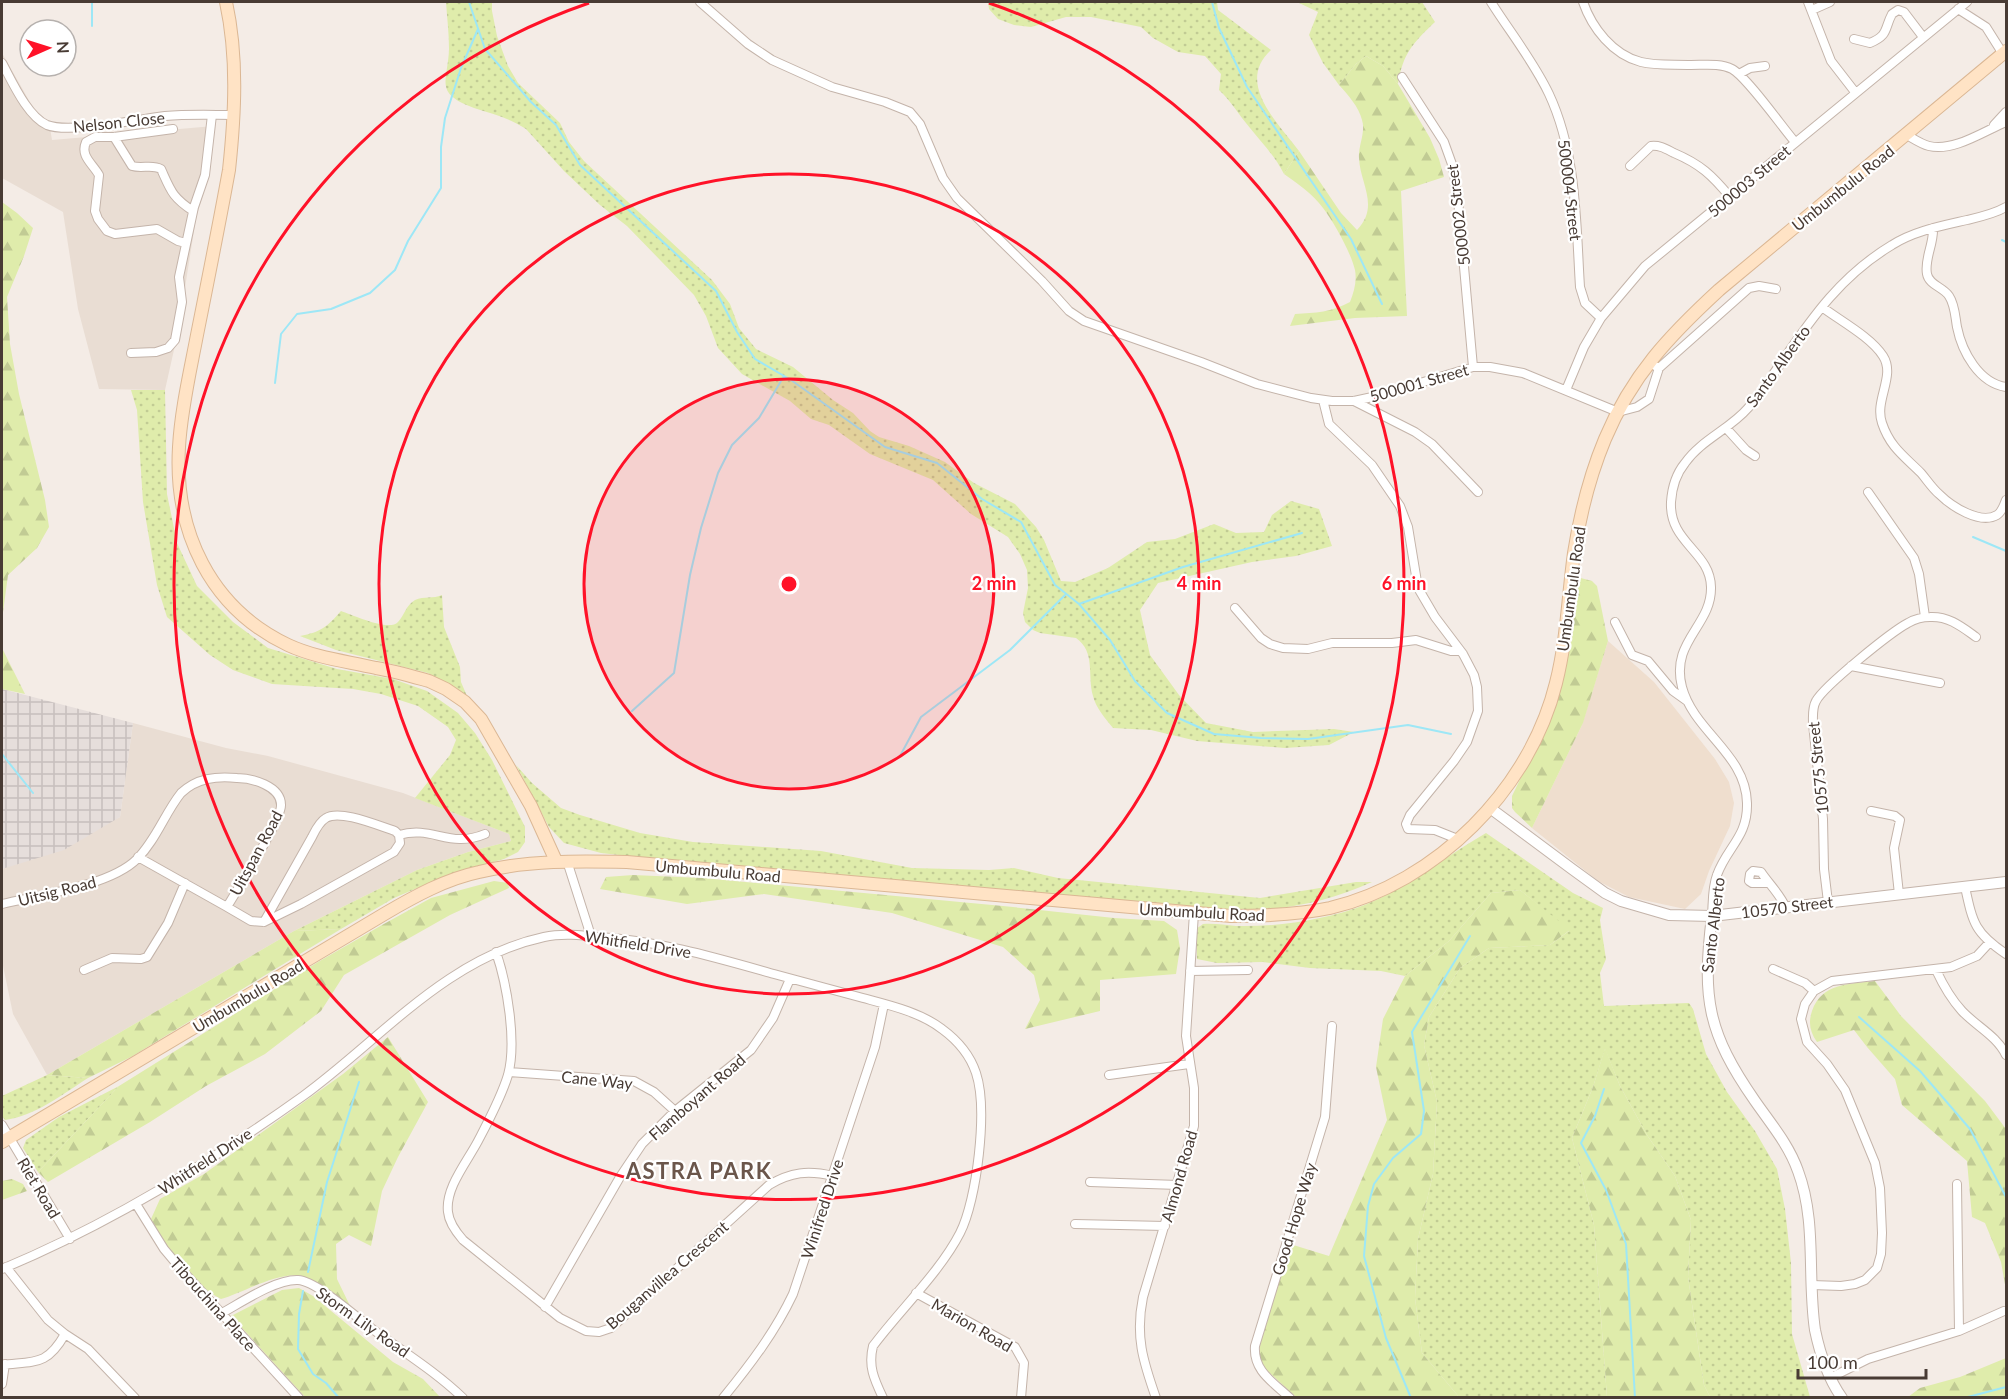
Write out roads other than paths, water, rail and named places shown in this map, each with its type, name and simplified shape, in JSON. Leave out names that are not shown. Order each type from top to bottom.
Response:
[{"type":"main road","points":[[226,2],[233,48],[234,115],[229,170],[179,445],[179,488],[184,516],[200,560],[220,591],[244,616],[286,643],[306,652],[429,681],[465,702],[481,719],[489,732],[561,861]]},
{"type":"main road","name":"Umbumbulu Road","points":[[5,1139],[409,900],[439,886],[479,872],[561,861],[627,862],[1231,916],[1284,915],[1330,908],[1384,888],[1426,865],[1460,840],[1490,808],[1521,764],[1548,710],[1561,660],[1574,552],[1585,501],[1602,448],[1618,412],[1683,323],[1719,290],[2005,52]]},
{"type":"street","name":"500001 Street","points":[[700,2],[748,45],[772,60],[832,87],[885,102],[910,112],[920,124],[943,178],[957,198],[1074,315],[1240,378],[1285,393],[1323,400],[1354,400],[1377,396],[1473,367],[1490,367],[1509,370],[1566,390],[1618,412]]},
{"type":"street","name":"500004 Street","points":[[1491,2],[1542,80],[1559,119],[1571,171],[1580,287],[1585,303],[1601,318]]},
{"type":"street","points":[[1583,2],[1605,38],[1616,49],[1631,58],[1652,63],[1721,66],[1739,74],[1795,142]]},
{"type":"street","points":[[1830,2],[1810,6],[1831,61],[1855,92]]},
{"type":"street","name":"500003 Street","points":[[1566,390],[1584,347],[1601,318],[1645,266],[1967,2]]},
{"type":"street","points":[[1958,9],[1986,27],[2005,52]]},
{"type":"street","points":[[1854,39],[1870,44],[1881,38],[1887,30],[1892,14],[1898,10],[1904,12],[1923,37]]},
{"type":"street","name":"Nelson Close","points":[[2,63],[31,111],[41,122],[55,127],[73,128],[163,117],[234,115]]},
{"type":"street","points":[[1739,74],[1746,69],[1765,66]]},
{"type":"street","name":"500002 Street","points":[[1402,77],[1450,154],[1458,200],[1473,367]]},
{"type":"street","points":[[1992,128],[2007,112]]},
{"type":"street","points":[[130,353],[162,350],[168,348],[174,340],[182,302],[179,277],[205,175],[212,115]]},
{"type":"street","points":[[1907,135],[1923,144],[1939,147],[1957,143],[2007,122]]},
{"type":"street","points":[[173,129],[89,139],[83,147],[86,158],[99,175],[96,211],[103,226],[110,234],[157,229],[186,243]]},
{"type":"street","points":[[114,137],[132,166],[139,168],[156,166],[161,169],[178,201],[194,211]]},
{"type":"street","points":[[1630,166],[1652,146],[1661,147],[1689,159],[1704,169],[1730,197]]},
{"type":"street","name":"Santo Alberto","points":[[1842,1398],[1830,1378],[1818,1346],[1812,1285],[1810,1212],[1798,1168],[1784,1140],[1735,1073],[1712,1019],[1706,981],[1717,875],[1721,865],[1739,840],[1745,822],[1747,799],[1742,777],[1732,759],[1689,703],[1682,687],[1681,661],[1686,644],[1708,608],[1710,580],[1704,564],[1683,540],[1675,524],[1671,509],[1672,490],[1686,461],[1694,452],[1739,418],[1755,400],[1841,284],[1880,252],[1910,236],[1933,228],[1989,215],[2007,207]]},
{"type":"street","points":[[1933,228],[1927,269],[1929,280],[1949,296],[1960,341],[1978,371],[1993,384],[2007,387]]},
{"type":"street","points":[[1618,412],[1637,407],[1649,399],[1654,365],[1749,288],[1759,286],[1776,289]]},
{"type":"street","points":[[1822,307],[1865,339],[1884,357],[1887,371],[1880,406],[1881,420],[1895,449],[1940,495],[1977,517],[1988,518],[1996,515],[2002,510],[2007,500]]},
{"type":"street","points":[[1323,400],[1329,424],[1372,465],[1400,506],[1408,527],[1418,588],[1474,675],[1478,711],[1467,742],[1410,814],[1406,824],[1408,829],[1435,830],[1460,840]]},
{"type":"street","points":[[1354,400],[1415,432],[1432,444],[1478,492]]},
{"type":"street","points":[[1726,428],[1746,450],[1755,456]]},
{"type":"street","points":[[1868,492],[1914,558],[1919,574],[1925,617],[1951,620],[1976,637]]},
{"type":"street","points":[[1235,608],[1261,638],[1270,645],[1283,648],[1308,649],[1332,643],[1392,643],[1408,640],[1424,641],[1451,651],[1460,651]]},
{"type":"street","name":"10575 Street","points":[[1828,902],[1813,712],[1816,701],[1823,691],[1851,666],[1902,626],[1925,617]]},
{"type":"street","points":[[1615,622],[1632,655],[1648,661],[1673,691],[1689,703]]},
{"type":"street","points":[[1851,666],[1940,683]]},
{"type":"street","name":"Uitspan Road","points":[[111,876],[138,857],[178,796],[189,786],[217,777],[245,778],[262,782],[276,794],[281,808],[273,828],[227,908],[251,921],[264,922]]},
{"type":"street","name":"10570 Street","points":[[1490,808],[1591,883],[1621,901],[1669,915],[1712,916],[2007,882]]},
{"type":"street","points":[[1871,811],[1895,816],[1900,820],[1894,848],[1899,894]]},
{"type":"street","points":[[333,816],[346,816],[395,831],[399,835],[399,845],[394,852],[292,909],[264,922],[316,830],[325,819],[333,816]]},
{"type":"street","points":[[399,835],[416,831],[465,840],[485,834]]},
{"type":"street","points":[[138,857],[227,908]]},
{"type":"street","points":[[561,861],[591,936]]},
{"type":"street","name":"Uitsig Road","points":[[2,904],[82,886],[111,876]]},
{"type":"street","points":[[84,970],[107,959],[147,957],[172,914],[185,883]]},
{"type":"street","points":[[1768,883],[1781,897],[1786,908]]},
{"type":"street","points":[[1965,887],[1974,923],[1989,943],[2007,954]]},
{"type":"street","name":"Almond Road","points":[[1156,1398],[1140,1344],[1139,1315],[1194,1126],[1195,1108],[1186,1029],[1194,913]]},
{"type":"street","name":"Whitfield Drive","points":[[4,1268],[70,1239],[199,1168],[306,1093],[433,990],[496,952],[547,936],[561,934],[673,947],[884,1004],[924,1018],[940,1027],[954,1039],[969,1057],[976,1074],[980,1098],[975,1190],[969,1213],[958,1237],[873,1346],[870,1359],[872,1377],[883,1398]]},
{"type":"street","points":[[1812,1285],[1841,1286],[1865,1280],[1877,1268],[1881,1254],[1882,1233],[1878,1174],[1845,1090],[1832,1069],[1807,1042],[1802,1012],[1805,1004],[1814,991],[1832,981],[1936,970],[1969,961],[1989,943]]},
{"type":"street","name":"Bouganvillea Crescent","points":[[496,952],[507,996],[511,1030],[509,1072],[496,1106],[456,1179],[448,1202],[448,1216],[463,1240],[545,1306],[580,1329],[599,1332],[611,1328],[769,1185],[795,1172],[819,1172],[833,1176]]},
{"type":"street","points":[[1773,969],[1805,983],[1814,991]]},
{"type":"street","points":[[1190,971],[1248,970]]},
{"type":"street","points":[[1936,970],[1961,1010],[2007,1055]]},
{"type":"street","name":"Flamboyant Road","points":[[545,1306],[620,1177],[642,1144],[675,1112],[751,1050],[773,1018],[790,979]]},
{"type":"street","name":"Winifred Drive","points":[[723,1398],[764,1346],[794,1294],[875,1047],[884,1004]]},
{"type":"street","name":"Good Hope Way","points":[[1290,1398],[1259,1368],[1255,1357],[1256,1346],[1325,1117],[1332,1026]]},
{"type":"street","points":[[1109,1075],[1190,1064]]},
{"type":"street","name":"Cane Way","points":[[509,1072],[634,1082],[654,1092],[675,1112]]},
{"type":"street","points":[[2,1125],[5,1139]]},
{"type":"street","name":"Riet Road","points":[[5,1139],[70,1239]]},
{"type":"street","points":[[1090,1182],[1178,1185]]},
{"type":"street","points":[[1957,1184],[1959,1331]]},
{"type":"street","name":"Tibouchina Place","points":[[136,1204],[164,1249],[299,1398]]},
{"type":"street","points":[[1075,1224],[1165,1226]]},
{"type":"street","points":[[4,1268],[35,1305],[64,1334],[88,1348],[135,1398]]},
{"type":"street","name":"Storm Lily Road","points":[[222,1313],[280,1284],[299,1280],[305,1282],[427,1366],[463,1398]]},
{"type":"street","name":"Marion Road","points":[[916,1293],[1015,1347],[1024,1363],[1021,1398]]},
{"type":"street","points":[[1830,1378],[1886,1352],[1959,1331],[2004,1311]]},
{"type":"street","points":[[2,1384],[3,1364],[43,1359],[49,1356],[64,1334]]},
{"type":"waterway","points":[[92,2],[92,26]]},
{"type":"waterway","points":[[469,2],[485,49],[531,102],[556,125],[580,165],[716,291],[737,332],[755,359],[791,380],[885,447],[937,463],[982,499],[1021,522],[1055,585],[1079,604],[1110,640],[1135,681],[1167,713],[1214,734],[1261,738],[1308,739],[1408,725],[1451,734]]},
{"type":"waterway","points":[[1212,2],[1219,28],[1247,87],[1351,239],[1382,304]]},
{"type":"waterway","points":[[275,383],[281,334],[297,314],[331,309],[370,293],[395,270],[408,241],[441,188],[441,147],[445,118],[461,68],[478,29]]},
{"type":"waterway","points":[[2002,240],[2006,242]]},
{"type":"waterway","points":[[632,711],[674,673],[690,575],[701,528],[718,473],[732,445],[759,418],[784,376]]},
{"type":"waterway","points":[[1079,604],[1183,567],[1302,533]]},
{"type":"waterway","points":[[1973,537],[2006,551]]},
{"type":"waterway","points":[[900,756],[921,717],[1010,650],[1065,595]]},
{"type":"waterway","points":[[2,754],[33,793]]},
{"type":"waterway","points":[[1411,1398],[1386,1338],[1364,1256],[1368,1206],[1374,1184],[1393,1158],[1421,1134],[1424,1111],[1412,1032],[1470,936]]},
{"type":"waterway","points":[[1859,1017],[1920,1071],[1970,1129],[2006,1197]]},
{"type":"waterway","points":[[308,1272],[327,1182],[359,1082]]},
{"type":"waterway","points":[[1604,1089],[1595,1116],[1581,1143],[1606,1190],[1626,1244],[1635,1398]]},
{"type":"waterway","points":[[303,1291],[299,1314],[298,1349],[313,1374],[326,1383],[339,1398]]},
{"type":"waterway","points":[[1964,1398],[2006,1387]]},
{"type":"district","name":"ASTRA PARK","points":[[699,1171]]}]
